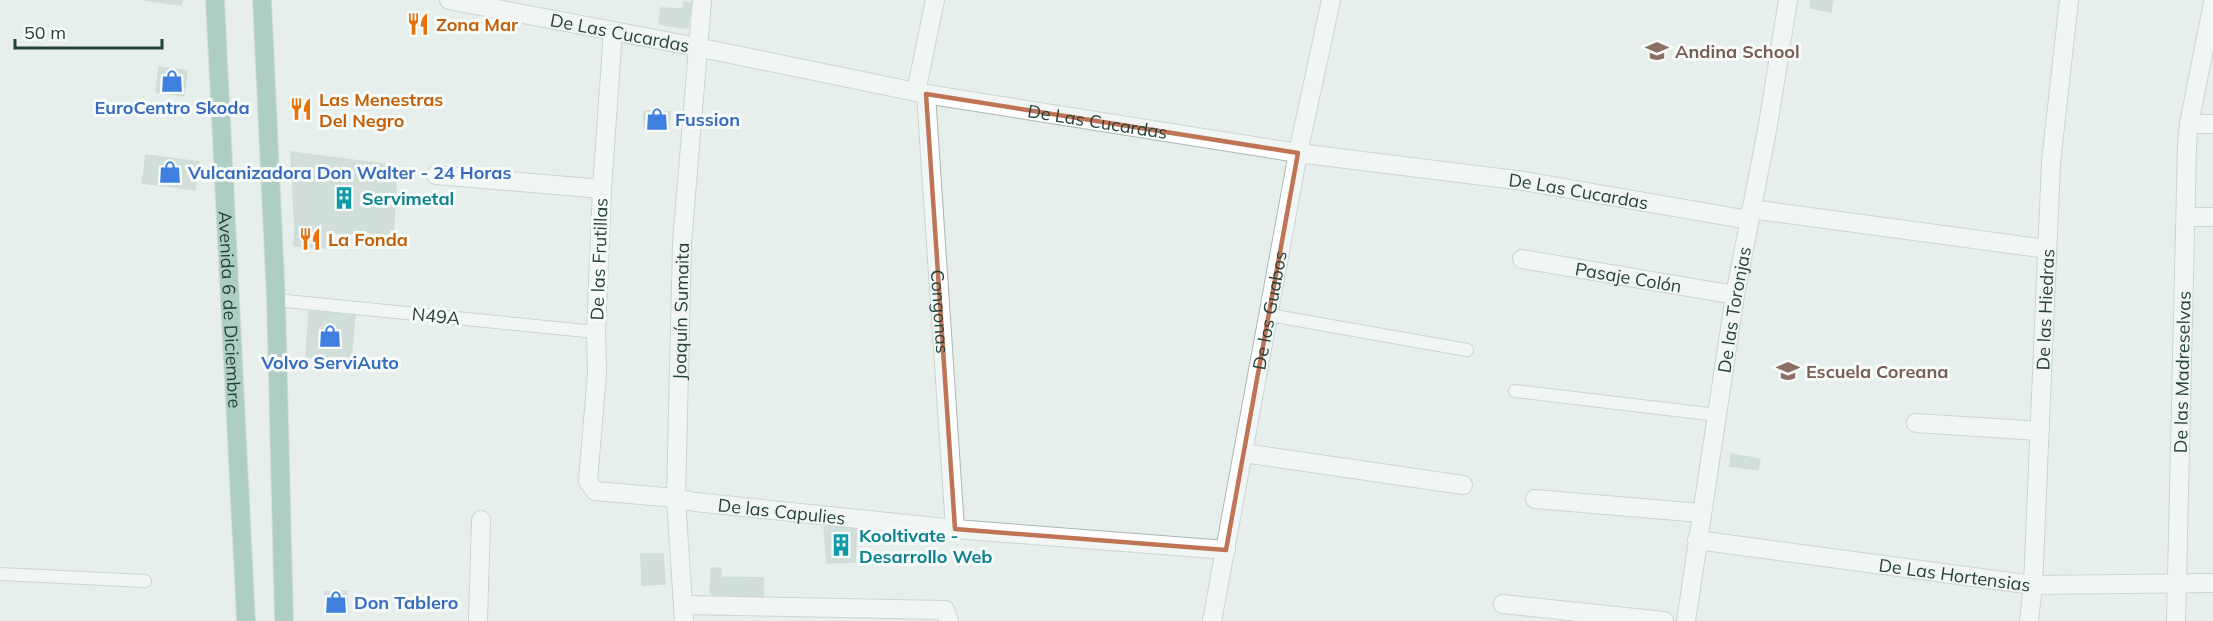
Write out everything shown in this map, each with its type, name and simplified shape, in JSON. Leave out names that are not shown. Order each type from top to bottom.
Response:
[{"type":"main road","name":"Avenida 6 de Diciembre","points":[[215,0],[246,621]]},
{"type":"main road","points":[[262,0],[276,300],[284,621]]},
{"type":"street","name":"De Las Cucardas","points":[[449,0],[921,93],[1298,153],[1524,181],[1750,215],[2047,249]]},
{"type":"street","name":"Joaquín Sumaita","points":[[684,613],[676,498],[681,243],[696,47],[702,0]]},
{"type":"street","name":"Congonas","points":[[935,0],[921,93],[955,529]]},
{"type":"street","name":"De los Guabos","points":[[1212,621],[1298,153],[1331,0]]},
{"type":"street","name":"De las Toronjas","points":[[1686,621],[1735,295],[1774,92],[1788,0]]},
{"type":"street","name":"De las Hiedras","points":[[2029,621],[2033,585],[2051,162],[2069,0]]},
{"type":"street","name":"De las Madreselvas","points":[[2176,621],[2187,145],[2189,124],[2213,3]]},
{"type":"street","name":"De las Frutillas","points":[[590,487],[588,481],[597,373],[596,332],[602,189],[613,31]]},
{"type":"street","points":[[2189,124],[2213,124]]},
{"type":"street","points":[[436,176],[602,189]]},
{"type":"street","points":[[2186,217],[2213,217]]},
{"type":"street","name":"Pasaje Colón","points":[[1522,259],[1735,295]]},
{"type":"street","points":[[1916,423],[2040,431]]},
{"type":"street","points":[[1244,453],[1463,485]]},
{"type":"street","name":"De las Capulies","points":[[590,487],[595,491],[955,529],[1226,550]]},
{"type":"street","points":[[1534,499],[1701,513]]},
{"type":"street","points":[[478,621],[481,520]]},
{"type":"street","name":"De Las Hortensias","points":[[1697,540],[2033,585],[2213,583]]},
{"type":"street","points":[[1503,604],[1664,621]]},
{"type":"street","points":[[684,613],[945,610],[949,621]]},
{"type":"lane","name":"N49A","points":[[276,300],[596,332]]},
{"type":"lane","points":[[1269,315],[1467,350]]},
{"type":"lane","points":[[1515,391],[1717,415]]},
{"type":"lane","points":[[0,574],[145,581]]},
{"type":"highlighted area","points":[[926,94],[1298,153],[1226,550],[955,529]]},
{"type":"building","points":[[143,0],[182,0],[181,5]]},
{"type":"building","points":[[1811,0],[1833,0],[1831,12],[1810,8]]},
{"type":"building","points":[[684,2],[691,3],[688,27],[659,24],[661,8],[683,9]]},
{"type":"building","name":"EuroCentro Skoda","points":[[159,67],[187,71],[184,96],[156,92]]},
{"type":"building","name":"Fussion","points":[[644,111],[670,112],[669,127],[644,126]]},
{"type":"building","name":"Servimetal","points":[[291,152],[397,166],[393,238],[295,229]]},
{"type":"building","name":"Vulcanizadora Don Walter - 24 Horas","points":[[146,155],[199,162],[195,190],[142,183]]},
{"type":"building","name":"La Fonda","points":[[295,229],[327,231],[326,248],[294,246]]},
{"type":"building","name":"Volvo ServiAuto","points":[[309,311],[355,315],[351,360],[306,357]]},
{"type":"building","points":[[1731,454],[1760,459],[1758,470],[1730,466]]},
{"type":"building","name":"Kooltivate - Desarrollo Web","points":[[824,527],[857,528],[855,562],[827,563]]},
{"type":"building","points":[[641,554],[663,554],[665,584],[642,585]]},
{"type":"building","points":[[711,568],[721,568],[721,577],[711,577]]},
{"type":"building","points":[[711,577],[763,578],[763,597],[713,596],[710,591]]},
{"type":"building","name":"Don Tablero","points":[[347,591],[348,613],[325,614],[325,592]]},
{"type":"place","name":"Zona Mar","points":[[418,24]]},
{"type":"place","name":"Andina School","points":[[1657,51]]},
{"type":"place","name":"EuroCentro Skoda","points":[[172,81]]},
{"type":"place","name":"Las Menestras Del Negro","points":[[301,109]]},
{"type":"place","name":"Fussion","points":[[657,119]]},
{"type":"place","name":"Vulcanizadora Don Walter - 24 Horas","points":[[170,172]]},
{"type":"place","name":"Servimetal","points":[[344,198]]},
{"type":"place","name":"La Fonda","points":[[310,239]]},
{"type":"place","name":"Volvo ServiAuto","points":[[330,336]]},
{"type":"place","name":"Escuela Coreana","points":[[1788,371]]},
{"type":"place","name":"Kooltivate - Desarrollo Web","points":[[841,545]]},
{"type":"place","name":"Don Tablero","points":[[336,602]]}]
